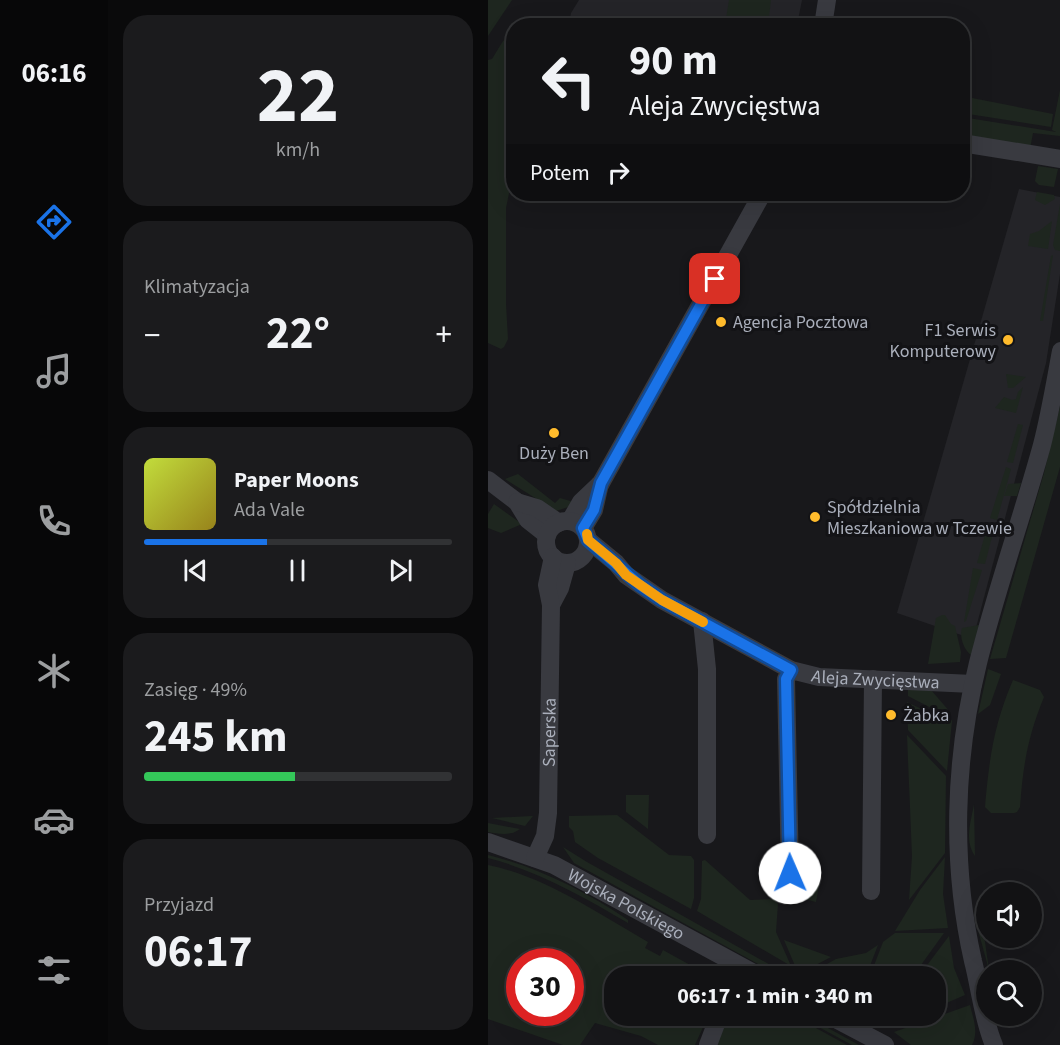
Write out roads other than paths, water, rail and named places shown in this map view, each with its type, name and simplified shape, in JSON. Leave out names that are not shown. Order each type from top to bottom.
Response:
[{"type":"street","points":[[824,18],[827,0]]},
{"type":"street","points":[[970,144],[1061,159]]},
{"type":"street","points":[[567,559],[547,548],[570,530],[581,502],[601,483],[758,201]]},
{"type":"street","points":[[991,1042],[970,945],[960,874],[959,796],[967,716],[973,684],[1042,444],[1061,351]]},
{"type":"street","name":"Aleja Zwycięstwa","points":[[491,489],[517,502],[528,520],[570,530],[616,563],[626,575],[662,600],[791,670],[819,677],[973,684]]},
{"type":"street","name":"Saperska","points":[[534,858],[545,836],[548,813],[551,605],[560,588],[567,559],[586,551],[570,530]]},
{"type":"street","name":"Aleja Zwycięstwa","points":[[567,559],[626,575]]},
{"type":"street","points":[[702,621],[707,669],[707,835]]},
{"type":"street","points":[[790,873],[786,679],[791,670]]},
{"type":"street","points":[[871,891],[873,680]]},
{"type":"street","name":"Wojska Polskiego","points":[[488,843],[562,870],[727,966]]},
{"type":"street","points":[[707,1045],[715,1026]]},
{"type":"street","points":[[849,1026],[885,1045]]},
{"type":"place","name":"Agencja Pocztowa","points":[[721,322]]},
{"type":"place","name":"F1 Serwis Komputerowy","points":[[1008,340]]},
{"type":"place","name":"Duży Ben","points":[[554,433]]},
{"type":"place","name":"Spółdzielnia Mieszkaniowa w Tczewie","points":[[815,517]]},
{"type":"place","name":"Żabka","points":[[891,715]]}]
